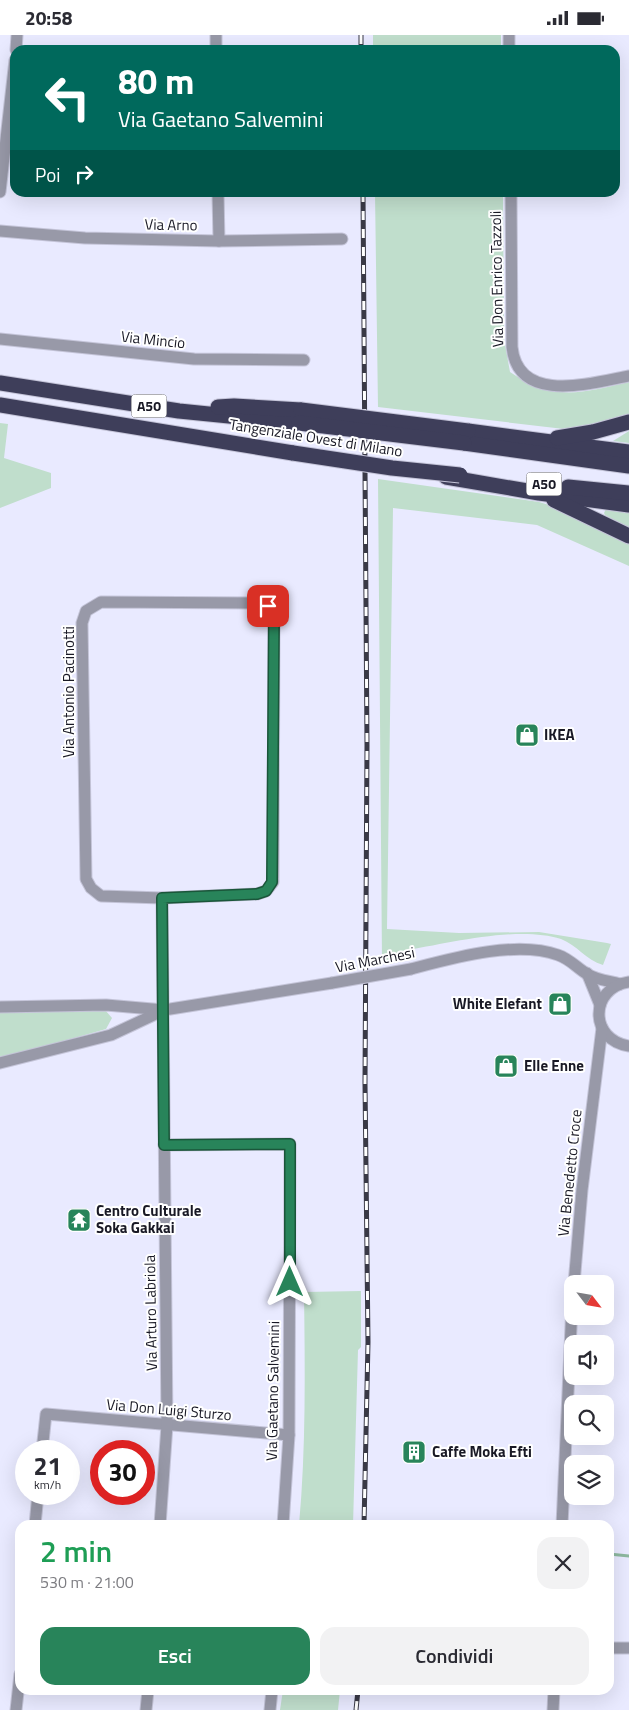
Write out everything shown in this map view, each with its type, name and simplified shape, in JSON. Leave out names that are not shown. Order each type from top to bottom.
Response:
[{"type":"highway","name":"A50","points":[[0,383],[179,411],[234,406],[300,417],[466,437],[629,466]]},
{"type":"highway","name":"Tangenziale Ovest di Milano","points":[[0,405],[392,468],[460,477],[629,493]]},
{"type":"highway","points":[[532,440],[571,437],[629,422]]},
{"type":"highway","points":[[466,437],[532,440],[629,452]]},
{"type":"highway","points":[[460,477],[539,493],[629,505]]},
{"type":"highway","points":[[539,493],[629,535]]},
{"type":"street","points":[[0,192],[10,151]]},
{"type":"street","points":[[218,197],[219,241]]},
{"type":"street","name":"Via Don Enrico Tazzoli","points":[[510,197],[512,347],[517,366],[532,379],[558,387],[629,376]]},
{"type":"street","name":"Via Arno","points":[[0,231],[85,238],[219,241],[342,239]]},
{"type":"street","name":"Via Mincio","points":[[0,339],[194,359],[304,360]]},
{"type":"street","name":"Via Antonio Pacinotti","points":[[101,601],[256,603],[268,606],[274,614],[272,882],[266,891],[257,894],[162,898],[101,896],[91,888],[86,879],[82,623],[86,611],[101,601]]},
{"type":"street","points":[[162,898],[164,1010]]},
{"type":"street","name":"Via Marchesi","points":[[0,1007],[106,1005],[164,1010],[411,969],[474,954],[527,950],[546,951],[561,956],[597,979],[625,983]]},
{"type":"street","name":"Via Benedetto Croce","points":[[575,1275],[582,1190],[602,1028],[599,1020],[600,1005],[586,973]]},
{"type":"street","points":[[600,1005],[604,996],[612,989],[625,983]]},
{"type":"street","name":"Via Marchesi","points":[[0,1063],[111,1035],[164,1010]]},
{"type":"street","name":"Via Arturo Labriola","points":[[160,1520],[167,1425],[164,1010]]},
{"type":"street","points":[[602,1028],[606,1035],[624,1045]]},
{"type":"street","points":[[597,1067],[604,1054],[624,1045]]},
{"type":"street","name":"Via Gaetano Salvemini","points":[[164,1145],[290,1144],[289,1435],[283,1520]]},
{"type":"street","points":[[562,1520],[571,1325]]},
{"type":"street","name":"Via Don Luigi Sturzo","points":[[43,1440],[46,1414],[289,1435]]},
{"type":"street","points":[[35,1520],[37,1505]]},
{"type":"street","points":[[614,1648],[629,1649]]},
{"type":"street","points":[[16,1710],[18,1695]]},
{"type":"street","points":[[146,1710],[148,1695]]},
{"type":"street","points":[[270,1710],[272,1695]]},
{"type":"street","points":[[554,1695],[554,1710]]},
{"type":"green space","points":[[373,35],[501,35],[501,45],[373,45]]},
{"type":"green space","points":[[375,197],[503,197],[504,339],[510,372],[540,388],[554,391],[582,392],[629,382],[629,415],[587,426],[564,429],[378,407]]},
{"type":"green space","points":[[0,423],[8,424],[4,458],[51,473],[51,488],[0,508]]},
{"type":"green space","points":[[629,431],[629,443],[613,441]]},
{"type":"green space","points":[[378,479],[539,502],[556,507],[629,542],[629,566],[537,525],[393,508],[387,929],[459,933],[539,932],[611,944],[603,965],[592,960],[561,939],[543,935],[524,934],[460,940],[402,951],[399,958],[382,961]]},
{"type":"green space","points":[[606,509],[629,512],[629,528],[605,515]]},
{"type":"green space","points":[[105,1010],[112,1018],[106,1029],[0,1059],[0,1012]]},
{"type":"green space","points":[[361,1291],[361,1347],[358,1350],[353,1520],[299,1520],[304,1438],[304,1292]]},
{"type":"green space","points":[[282,1695],[340,1695],[338,1710],[280,1710]]},
{"type":"waterway","points":[[614,1554],[629,1556]]},
{"type":"railway","points":[[361,35],[361,45]]},
{"type":"railway","points":[[363,197],[367,745],[365,1083],[368,1342],[364,1520]]},
{"type":"railway","points":[[356,1710],[358,1695]]},
{"type":"place","name":"IKEA","points":[[527,735]]},
{"type":"place","name":"White Elefant","points":[[560,1004]]},
{"type":"place","name":"Elle Enne","points":[[506,1066]]},
{"type":"place","name":"Centro Culturale Soka Gakkai","points":[[79,1220]]},
{"type":"place","name":"Caffe Moka Efti","points":[[414,1452]]},
{"type":"route","points":[[268,606],[274,614],[272,882],[266,891],[257,894],[162,898],[164,1145],[290,1144],[290,1282]]}]
